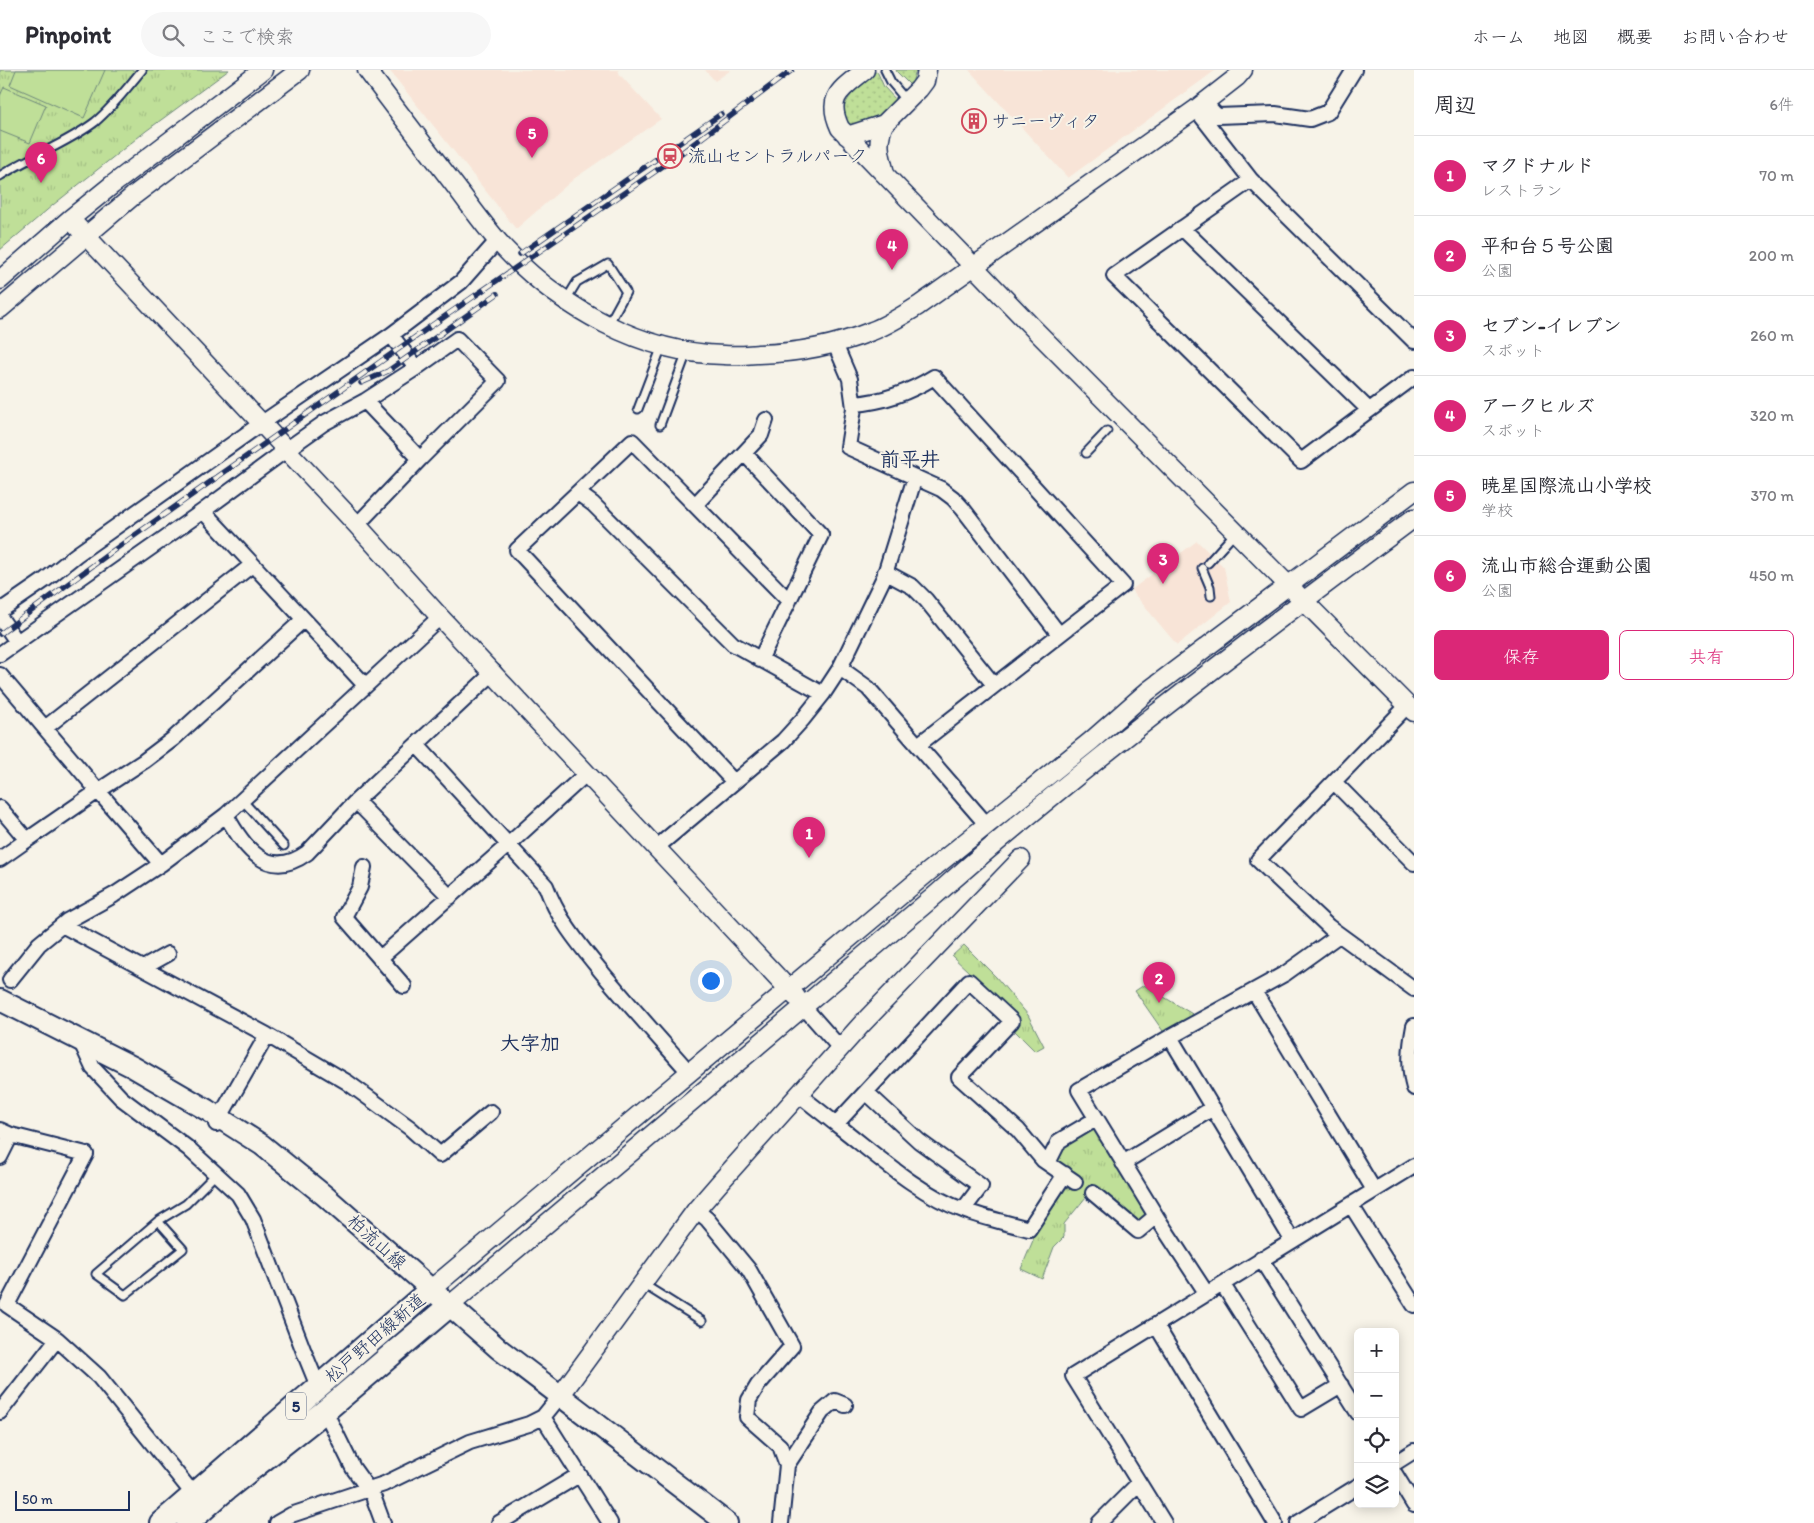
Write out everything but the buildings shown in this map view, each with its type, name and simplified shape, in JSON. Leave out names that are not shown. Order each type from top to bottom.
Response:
[{"type":"main road","name":"柏流山線","points":[[0,1000],[133,1067],[218,1121],[262,1145],[325,1196],[499,1349],[727,1523]]},
{"type":"main road","name":"松戸野田線新道","points":[[161,1523],[430,1290]]},
{"type":"main road","name":"松戸野田線新道","points":[[188,1523],[225,1490],[325,1411],[449,1306]]},
{"type":"street","points":[[0,280],[70,219],[263,70]]},
{"type":"street","points":[[0,309],[132,196],[300,70]]},
{"type":"street","points":[[367,70],[497,241],[539,280],[566,301],[608,325],[662,346],[723,355],[788,353],[836,344],[872,332],[895,320],[918,306],[1200,106],[1243,70]]},
{"type":"street","points":[[865,70],[840,91],[835,100],[834,113],[840,128],[1411,708],[1334,782],[1258,860],[1329,927],[1414,989]]},
{"type":"street","points":[[886,175],[878,140],[884,124],[925,82],[927,70]]},
{"type":"street","points":[[1200,106],[1217,116],[1274,114],[1310,119],[1328,112],[1354,70]]},
{"type":"street","points":[[1200,106],[1251,180],[1414,341]]},
{"type":"street","points":[[847,136],[884,124]]},
{"type":"street","points":[[1251,180],[1114,276],[1301,461],[1414,377]]},
{"type":"street","points":[[70,219],[788,988],[840,1048]]},
{"type":"street","points":[[1182,228],[1368,410]]},
{"type":"street","points":[[0,612],[76,555],[262,423],[391,335],[461,282],[497,241]]},
{"type":"street","points":[[391,335],[416,368]]},
{"type":"street","points":[[0,654],[324,423],[365,401],[457,339],[498,381],[357,525]]},
{"type":"street","points":[[836,344],[850,379],[854,404],[848,446],[941,489],[953,498],[963,508],[1059,634]]},
{"type":"street","points":[[854,404],[872,402],[889,397],[934,377],[1123,584],[918,745]]},
{"type":"street","points":[[365,401],[420,459]]},
{"type":"street","points":[[695,505],[761,435],[766,420]]},
{"type":"street","points":[[734,782],[517,550],[632,442],[789,601]]},
{"type":"street","points":[[744,453],[822,535],[760,660]]},
{"type":"street","points":[[656,847],[783,741],[803,720],[823,694],[840,668],[885,572],[915,477]]},
{"type":"street","points":[[430,1290],[788,988],[927,873],[1092,741],[1148,691],[1414,491]]},
{"type":"street","points":[[578,493],[593,504],[733,644],[823,694]]},
{"type":"street","points":[[203,511],[303,620],[366,685]]},
{"type":"street","points":[[449,1306],[931,899],[1001,837],[1178,696],[1414,518]]},
{"type":"street","points":[[45,728],[252,564]]},
{"type":"street","points":[[885,572],[900,578],[919,593],[994,685]]},
{"type":"street","points":[[0,617],[17,642]]},
{"type":"street","points":[[10,980],[39,944],[62,925],[161,864],[243,801],[440,617]]},
{"type":"street","points":[[0,859],[144,761],[173,739],[303,620]]},
{"type":"street","points":[[840,668],[868,688],[987,825]]},
{"type":"street","points":[[226,815],[248,848],[261,859],[273,865],[299,859],[307,853],[356,801],[494,672]]},
{"type":"street","points":[[0,675],[161,864]]},
{"type":"street","points":[[417,745],[546,886],[551,900],[571,934],[625,1000],[689,1072]]},
{"type":"street","points":[[380,958],[587,773]]},
{"type":"street","points":[[1334,782],[1414,863]]},
{"type":"street","points":[[356,801],[450,897]]},
{"type":"street","points":[[0,808],[27,840]]},
{"type":"street","points":[[276,1523],[290,1516],[384,1484],[470,1442],[529,1424],[543,1417],[696,1210],[840,1048],[936,945],[1021,860]]},
{"type":"street","points":[[364,867],[360,888],[344,917],[404,986]]},
{"type":"street","points":[[62,925],[267,1035],[347,1082],[410,1128],[440,1155],[491,1112]]},
{"type":"street","points":[[1206,1294],[1079,1090],[1286,973],[1339,934]]},
{"type":"street","points":[[143,968],[168,954]]},
{"type":"street","points":[[798,1094],[836,1124],[919,1187],[963,1210],[1030,1228],[1070,1178],[1043,1160],[1018,1130],[959,1077],[1012,1021],[969,980],[836,1124]]},
{"type":"street","points":[[1254,991],[1374,1190]]},
{"type":"street","points":[[1414,1026],[1410,1044],[1410,1063],[1414,1088]]},
{"type":"street","points":[[218,1121],[267,1035]]},
{"type":"street","points":[[1170,1037],[1292,1240]]},
{"type":"street","points":[[81,1042],[93,1068],[121,1098],[189,1149],[238,1194],[253,1219],[304,1352],[315,1379],[320,1385]]},
{"type":"street","points":[[866,1092],[919,1141],[982,1186],[963,1210]]},
{"type":"street","points":[[1123,1163],[1213,1108]]},
{"type":"street","points":[[1048,1163],[1059,1142],[1096,1119]]},
{"type":"street","points":[[0,1157],[5,1133],[86,1154],[7,1305],[57,1339],[99,1377],[194,1495]]},
{"type":"street","points":[[1164,1523],[1073,1376],[1414,1166]]},
{"type":"street","points":[[1093,1193],[1138,1231],[1156,1216]]},
{"type":"street","points":[[1351,1205],[1414,1305]]},
{"type":"street","points":[[696,1210],[707,1219],[749,1270],[792,1346],[758,1385],[749,1400],[747,1417],[780,1446],[787,1465],[781,1523]]},
{"type":"street","points":[[1261,1260],[1354,1407]]},
{"type":"street","points":[[1223,1285],[1301,1409],[1340,1385]]},
{"type":"street","points":[[1156,1325],[1275,1523]]},
{"type":"street","points":[[0,1412],[57,1339]]},
{"type":"street","points":[[787,1465],[822,1412],[835,1402],[845,1406]]},
{"type":"street","points":[[325,1411],[353,1468],[373,1496],[383,1523]]},
{"type":"street","points":[[543,1417],[610,1523]]},
{"type":"street","points":[[1399,1460],[1414,1451]]},
{"type":"street","points":[[500,1523],[579,1475]]},
{"type":"street","points":[[1399,1481],[1414,1505]]},
{"type":"street","points":[[1099,1523],[1139,1483]]},
{"type":"street","points":[[1298,1523],[1354,1488]]},
{"type":"lane","points":[[0,176],[18,164],[79,133],[96,121],[111,107],[142,70]]},
{"type":"lane","points":[[885,70],[891,82],[908,101]]},
{"type":"lane","points":[[566,301],[578,282],[608,264],[626,292],[608,325]]},
{"type":"lane","points":[[638,409],[662,346]]},
{"type":"lane","points":[[660,425],[687,351]]},
{"type":"lane","points":[[1086,453],[1107,432]]},
{"type":"lane","points":[[1208,562],[1236,532]]},
{"type":"lane","points":[[1202,568],[1210,587],[1211,596]]},
{"type":"lane","points":[[243,801],[284,846]]},
{"type":"lane","points":[[158,1221],[183,1249],[125,1295],[96,1274],[158,1221],[186,1204],[216,1174]]},
{"type":"lane","points":[[643,1284],[702,1320]]},
{"type":"shaded area","points":[[389,70],[618,70],[620,75],[661,119],[575,178],[516,229]]},
{"type":"shaded area","points":[[705,70],[731,70],[715,81]]},
{"type":"shaded area","points":[[969,70],[1216,70],[1068,178]]},
{"type":"shaded area","points":[[1197,541],[1224,567],[1231,602],[1177,645],[1131,590]]},
{"type":"green space","points":[[0,70],[229,70],[146,131],[0,250]]},
{"type":"green space","points":[[16,70],[105,70],[84,118],[10,85]]},
{"type":"green space","points":[[896,70],[916,70],[911,86],[897,72]]},
{"type":"green space","points":[[877,71],[884,87],[897,101],[875,121],[853,130],[846,122],[845,106],[856,90]]},
{"type":"green space","points":[[4,87],[46,105],[30,143],[0,131],[0,96]]},
{"type":"green space","points":[[964,945],[996,977],[1028,1015],[1044,1046],[1035,1051],[1013,1029],[1020,1020],[952,956]]},
{"type":"green space","points":[[1144,985],[1194,1015],[1165,1034],[1135,991]]},
{"type":"green space","points":[[1089,1129],[1096,1131],[1147,1213],[1146,1219],[1139,1224],[1086,1197],[1064,1224],[1064,1237],[1054,1247],[1042,1279],[1021,1269],[1033,1237],[1065,1188],[1072,1187],[1055,1162],[1063,1146]]},
{"type":"railway","points":[[0,634],[114,550],[431,326],[676,157],[792,70]]},
{"type":"railway","points":[[520,254],[721,114]]},
{"type":"railway","points":[[361,383],[388,371],[497,294]]},
{"type":"place","name":"サニーヴィタ","points":[[974,121]]},
{"type":"place","name":"流山セントラルパーク","points":[[670,156]]},
{"type":"place","name":"暁星国際流山小学校","points":[[532,158]]},
{"type":"place","name":"流山市総合運動公園","points":[[41,183]]},
{"type":"place","name":"アークヒルズ","points":[[892,270]]},
{"type":"place","name":"セブン-イレブン","points":[[1163,584]]},
{"type":"place","name":"マクドナルド","points":[[809,858]]},
{"type":"place","name":"平和台５号公園","points":[[1159,1003]]},
{"type":"district","name":"前平井","points":[[910,459]]},
{"type":"district","name":"大字加","points":[[530,1043]]}]
